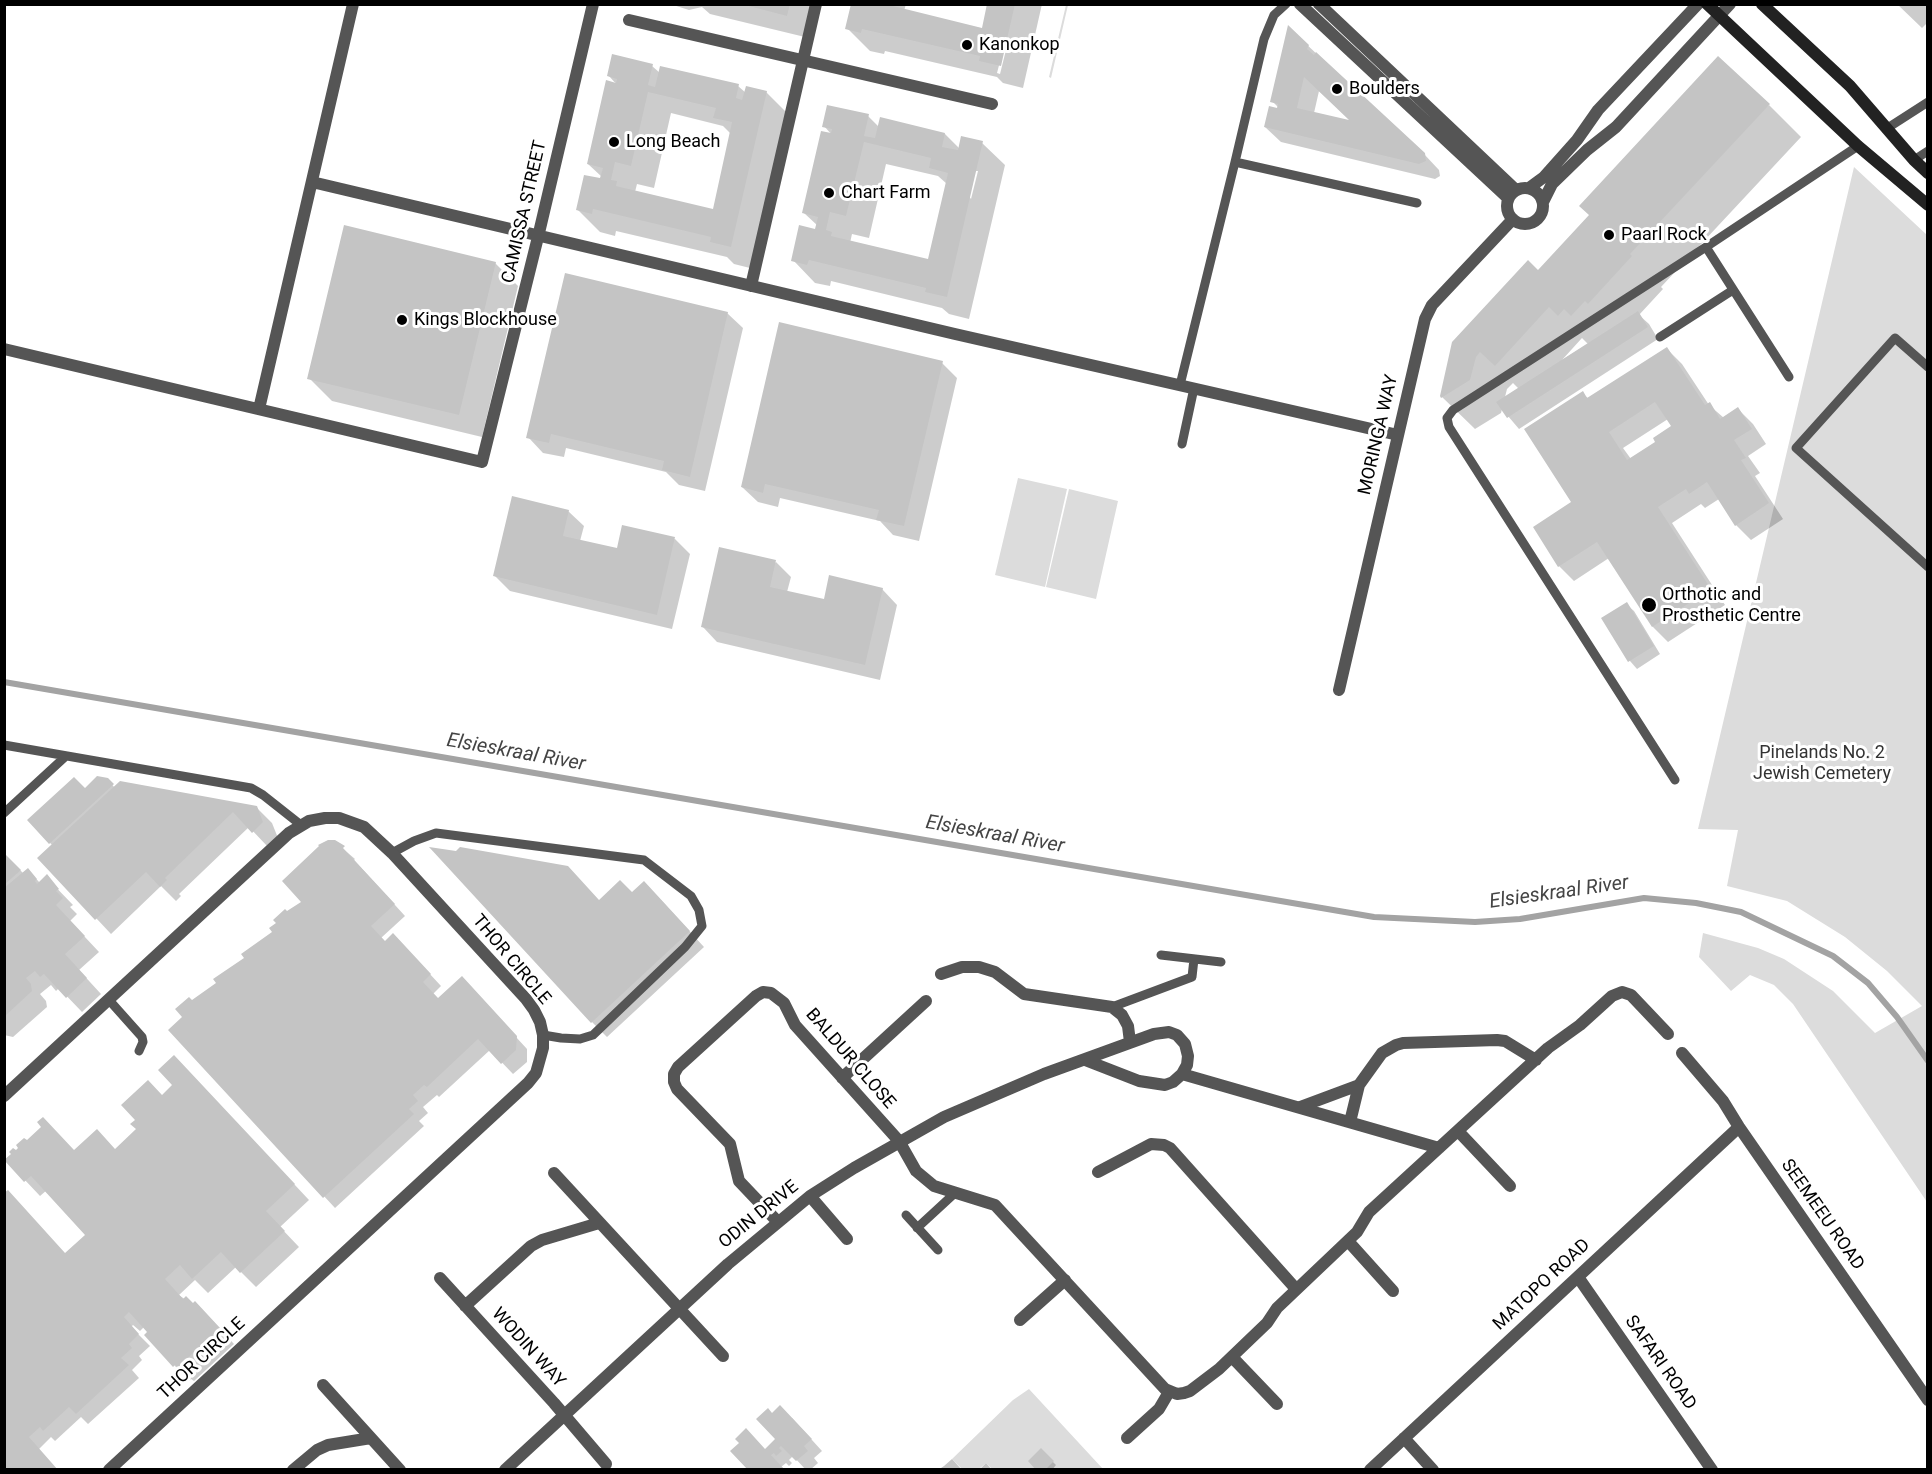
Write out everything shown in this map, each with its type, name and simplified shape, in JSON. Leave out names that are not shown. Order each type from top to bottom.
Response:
[{"type":"street","points":[[4,349],[259,409],[353,4]]},
{"type":"street","name":"CAMISSA STREET","points":[[259,409],[482,462],[593,4]]},
{"type":"street","points":[[751,286],[816,4]]},
{"type":"street","points":[[1300,4],[1518,192],[1538,192],[1543,202]]},
{"type":"street","points":[[1319,4],[1518,192]]},
{"type":"street","points":[[1698,4],[1598,110],[1578,140],[1544,177],[1518,192],[1507,207],[1513,219],[1521,224],[1532,223],[1540,216],[1543,202],[1552,184],[1587,150],[1616,127],[1730,4]]},
{"type":"street","points":[[1707,4],[1858,146],[1928,205]]},
{"type":"street","points":[[1762,4],[1850,86],[1886,129],[1928,173]]},
{"type":"street","points":[[629,20],[992,104]]},
{"type":"street","points":[[312,182],[538,237],[1398,435]]},
{"type":"street","name":"MORINGA WAY","points":[[1339,690],[1428,311],[1513,219]]},
{"type":"street","name":"THOR CIRCLE","points":[[4,1096],[289,833],[301,825],[325,818],[352,821],[364,827],[392,853],[526,999],[534,1010],[543,1035],[540,1061],[528,1083],[110,1470]]},
{"type":"street","points":[[941,974],[962,967],[979,967],[995,972],[1024,994],[1112,1007],[1122,1015],[1128,1026],[1130,1042]]},
{"type":"street","name":"BALDUR CLOSE","points":[[777,1221],[739,1181],[729,1144],[677,1089],[674,1082],[674,1074],[678,1067],[763,992],[771,993],[784,1003],[795,1025],[899,1141],[916,1171],[934,1186],[995,1205],[1169,1392]]},
{"type":"street","points":[[1127,1438],[1159,1409],[1169,1392],[1176,1394],[1190,1391],[1232,1357],[1267,1323],[1277,1308],[1296,1289],[1358,1232],[1369,1212],[1548,1048],[1580,1025],[1612,996],[1622,992],[1635,998],[1668,1034]]},
{"type":"street","points":[[842,1078],[926,1001]]},
{"type":"street","name":"ODIN DRIVE","points":[[505,1470],[678,1309],[777,1221],[810,1196],[899,1141],[988,1097],[1161,1032],[1177,1035],[1188,1049],[1187,1065],[1182,1074]]},
{"type":"street","points":[[1350,1122],[1359,1084],[1382,1053],[1396,1045],[1497,1040],[1505,1041],[1536,1060]]},
{"type":"street","name":"SEEMEEU ROAD","points":[[1682,1053],[1723,1101],[1928,1400]]},
{"type":"street","points":[[1085,1060],[1130,1078],[1153,1084],[1166,1085],[1182,1074],[1439,1148]]},
{"type":"street","points":[[1300,1107],[1359,1084]]},
{"type":"street","name":"MATOPO ROAD","points":[[1370,1470],[1739,1127]]},
{"type":"street","points":[[1458,1131],[1510,1186]]},
{"type":"street","points":[[1098,1172],[1152,1144],[1164,1144],[1296,1289]]},
{"type":"street","points":[[554,1173],[723,1356]]},
{"type":"street","points":[[810,1196],[848,1239]]},
{"type":"street","name":"WODIN WAY","points":[[465,1306],[531,1246],[542,1240],[599,1223]]},
{"type":"street","points":[[1348,1240],[1393,1291]]},
{"type":"street","name":"SAFARI ROAD","points":[[1578,1277],[1712,1470]]},
{"type":"street","name":"WODIN WAY","points":[[440,1278],[606,1464]]},
{"type":"street","points":[[1020,1320],[1065,1280]]},
{"type":"street","points":[[1232,1357],[1276,1404]]},
{"type":"street","points":[[323,1385],[400,1470]]},
{"type":"street","points":[[293,1470],[312,1454],[328,1445],[371,1438]]},
{"type":"street","points":[[1404,1438],[1433,1470]]},
{"type":"lane","points":[[1180,385],[1264,39],[1274,15],[1286,4]]},
{"type":"lane","points":[[1886,129],[1928,102]]},
{"type":"lane","points":[[1675,780],[1449,427],[1447,418],[1452,410],[1706,247],[1858,146]]},
{"type":"lane","points":[[1914,160],[1928,151]]},
{"type":"lane","points":[[1235,162],[1417,203]]},
{"type":"lane","points":[[1706,247],[1789,377]]},
{"type":"lane","points":[[1660,337],[1733,290]]},
{"type":"lane","points":[[1928,367],[1895,338],[1796,448],[1928,567]]},
{"type":"lane","points":[[1182,444],[1194,388]]},
{"type":"lane","points":[[4,745],[251,788],[301,825]]},
{"type":"lane","points":[[4,813],[66,756]]},
{"type":"lane","points":[[392,853],[414,840],[436,833],[645,860],[691,896],[699,910],[702,926],[685,947],[594,1035],[579,1039],[543,1035]]},
{"type":"lane","points":[[1161,955],[1221,962]]},
{"type":"lane","points":[[1112,1007],[1192,977],[1194,959]]},
{"type":"lane","points":[[109,1000],[142,1037],[143,1042],[139,1051]]},
{"type":"lane","points":[[917,1228],[955,1193]]},
{"type":"lane","points":[[906,1215],[938,1250]]},
{"type":"green space","points":[[1066,5],[1068,5],[1051,78],[1049,77]]},
{"type":"green space","name":"Pinelands No. 2 Jewish Cemetery","points":[[1854,167],[1927,235],[1927,1202],[1793,1004],[1774,985],[1750,975],[1731,991],[1699,957],[1703,933],[1758,948],[1784,959],[1833,991],[1875,1033],[1922,1006],[1887,971],[1845,937],[1787,901],[1727,886],[1738,830],[1698,829]]},
{"type":"green space","points":[[1018,478],[1067,489],[1045,587],[995,575]]},
{"type":"green space","points":[[1069,489],[1118,501],[1096,599],[1046,587]]},
{"type":"green space","points":[[1029,1389],[1103,1469],[992,1469],[986,1463],[979,1469],[962,1469],[952,1459],[1013,1400]]},
{"type":"building","points":[[741,4],[790,4],[787,16]]},
{"type":"building","name":"Kanonkop","points":[[851,4],[885,4],[982,28],[987,4],[1015,4],[1001,66],[979,61],[980,56],[862,29],[861,33],[845,29]]},
{"type":"building","name":"Boulders","points":[[1288,25],[1309,45],[1307,49],[1314,55],[1316,52],[1425,153],[1426,161],[1419,164],[1264,127],[1269,106],[1277,108],[1278,104],[1270,102]],"holes":[[[1304,77],[1349,120],[1297,108]]]},
{"type":"building","name":"Long Beach","points":[[612,54],[653,64],[648,85],[655,87],[660,66],[739,84],[736,98],[742,100],[746,86],[767,91],[731,247],[710,242],[711,237],[593,209],[592,214],[576,210],[584,175],[600,178],[603,168],[587,164],[606,80],[616,83],[617,79],[607,76]],"holes":[[[648,92],[716,108],[713,118],[732,122],[713,209],[616,186],[617,181],[611,180],[615,162],[631,166]]]},
{"type":"building","name":"Paarl Rock","points":[[1718,56],[1770,104],[1630,254],[1632,256],[1588,304],[1585,301],[1571,316],[1564,309],[1558,316],[1549,307],[1495,366],[1480,352],[1476,357],[1470,380],[1441,398],[1452,342],[1528,260],[1538,270],[1589,215],[1579,206]]},
{"type":"building","name":"Chart Farm","points":[[827,105],[869,114],[864,136],[875,138],[880,117],[945,133],[942,147],[958,150],[961,136],[983,141],[947,297],[925,292],[926,288],[809,260],[807,265],[791,261],[799,225],[815,229],[818,217],[802,213],[821,131],[831,133],[832,129],[822,127]],"holes":[[[864,142],[931,158],[929,168],[948,173],[928,259],[831,236],[832,232],[826,230],[830,212],[846,216]]]},
{"type":"building","name":"Kings Blockhouse","points":[[344,225],[496,262],[459,415],[307,379]]},
{"type":"building","points":[[565,273],[728,312],[690,477],[662,470],[664,461],[551,434],[549,443],[526,438]]},
{"type":"building","points":[[1638,311],[1648,327],[1507,418],[1496,402]]},
{"type":"building","points":[[779,322],[943,361],[904,526],[876,520],[879,510],[765,484],[763,493],[741,487]]},
{"type":"building","points":[[1667,347],[1705,405],[1710,402],[1720,419],[1738,407],[1752,429],[1734,440],[1746,458],[1741,460],[1769,503],[1735,526],[1707,482],[1689,494],[1686,489],[1658,507],[1711,589],[1652,627],[1597,542],[1558,567],[1533,527],[1571,502],[1524,429],[1583,391],[1587,398]],"holes":[[[1655,402],[1671,426],[1653,438],[1655,442],[1627,460],[1609,432]]]},
{"type":"building","points":[[512,496],[569,510],[563,536],[617,548],[622,525],[675,537],[657,615],[493,576]]},
{"type":"building","points":[[719,547],[776,560],[770,587],[824,599],[829,575],[883,588],[865,665],[701,627]]},
{"type":"building","points":[[1627,602],[1654,646],[1628,662],[1601,618]]},
{"type":"building","points":[[97,776],[108,778],[114,784],[49,844],[27,820],[74,777],[85,788]]},
{"type":"building","points":[[120,781],[257,806],[263,822],[252,833],[233,812],[165,878],[167,880],[160,887],[146,872],[95,920],[37,858]]},
{"type":"building","points":[[328,840],[335,840],[345,846],[343,848],[395,904],[371,926],[385,941],[393,933],[431,974],[423,982],[438,998],[462,976],[517,1036],[516,1050],[501,1064],[478,1039],[427,1087],[424,1085],[413,1095],[418,1101],[409,1109],[414,1114],[323,1198],[168,1030],[182,1017],[175,1009],[189,997],[192,1000],[216,983],[213,979],[244,958],[241,954],[272,932],[269,928],[276,923],[273,920],[285,909],[287,911],[301,902],[282,881],[318,845]]},
{"type":"building","points":[[429,847],[456,851],[460,847],[568,866],[599,900],[620,880],[632,892],[644,881],[690,931],[591,1023]]},
{"type":"building","points":[[4,853],[21,870],[4,885]]},
{"type":"building","points":[[28,868],[37,879],[35,881],[37,884],[47,874],[59,889],[56,891],[63,898],[56,905],[85,936],[65,954],[87,978],[66,998],[44,974],[40,977],[35,971],[26,978],[31,984],[32,991],[4,1017],[4,888]]},
{"type":"building","points":[[174,1055],[295,1184],[266,1211],[285,1231],[240,1273],[221,1252],[192,1279],[180,1265],[165,1279],[183,1299],[186,1296],[193,1303],[195,1301],[220,1328],[178,1367],[175,1365],[173,1367],[144,1335],[147,1332],[129,1312],[124,1317],[139,1334],[129,1344],[132,1348],[121,1358],[129,1365],[76,1414],[69,1407],[43,1431],[40,1427],[29,1437],[58,1470],[4,1470],[4,1193],[8,1190],[65,1253],[85,1235],[31,1176],[24,1182],[4,1160],[11,1154],[9,1152],[13,1148],[16,1150],[18,1148],[16,1145],[24,1138],[27,1140],[41,1127],[37,1122],[43,1117],[74,1150],[97,1129],[115,1149],[136,1129],[130,1124],[135,1120],[121,1105],[148,1080],[162,1095],[172,1085],[158,1070]]},
{"type":"building","points":[[780,1405],[812,1439],[804,1446],[808,1451],[796,1461],[781,1446],[779,1448],[782,1451],[776,1456],[774,1453],[771,1455],[785,1470],[748,1470],[730,1451],[739,1443],[735,1439],[746,1428],[765,1449],[775,1439],[756,1419],[768,1408],[772,1413]]},
{"type":"building","points":[[1041,1448],[1054,1461],[1045,1470],[1036,1470],[1028,1461]]},
{"type":"building","points":[[952,1459],[962,1470],[938,1470],[944,1466]]},
{"type":"building","points":[[986,1463],[992,1470],[979,1470]]},
{"type":"waterway","name":"Elsieskraal River","points":[[4,682],[1374,917],[1475,922],[1520,919],[1644,898],[1696,903],[1741,912],[1833,956],[1868,983],[1897,1017],[1928,1061]]},
{"type":"place","name":"Kanonkop","points":[[967,45]]},
{"type":"place","name":"Boulders","points":[[1337,89]]},
{"type":"place","name":"Long Beach","points":[[614,142]]},
{"type":"place","name":"Chart Farm","points":[[829,193]]},
{"type":"place","name":"Paarl Rock","points":[[1609,235]]},
{"type":"place","name":"Kings Blockhouse","points":[[402,320]]},
{"type":"place","name":"Orthotic and Prosthetic Centre","points":[[1649,605]]}]
